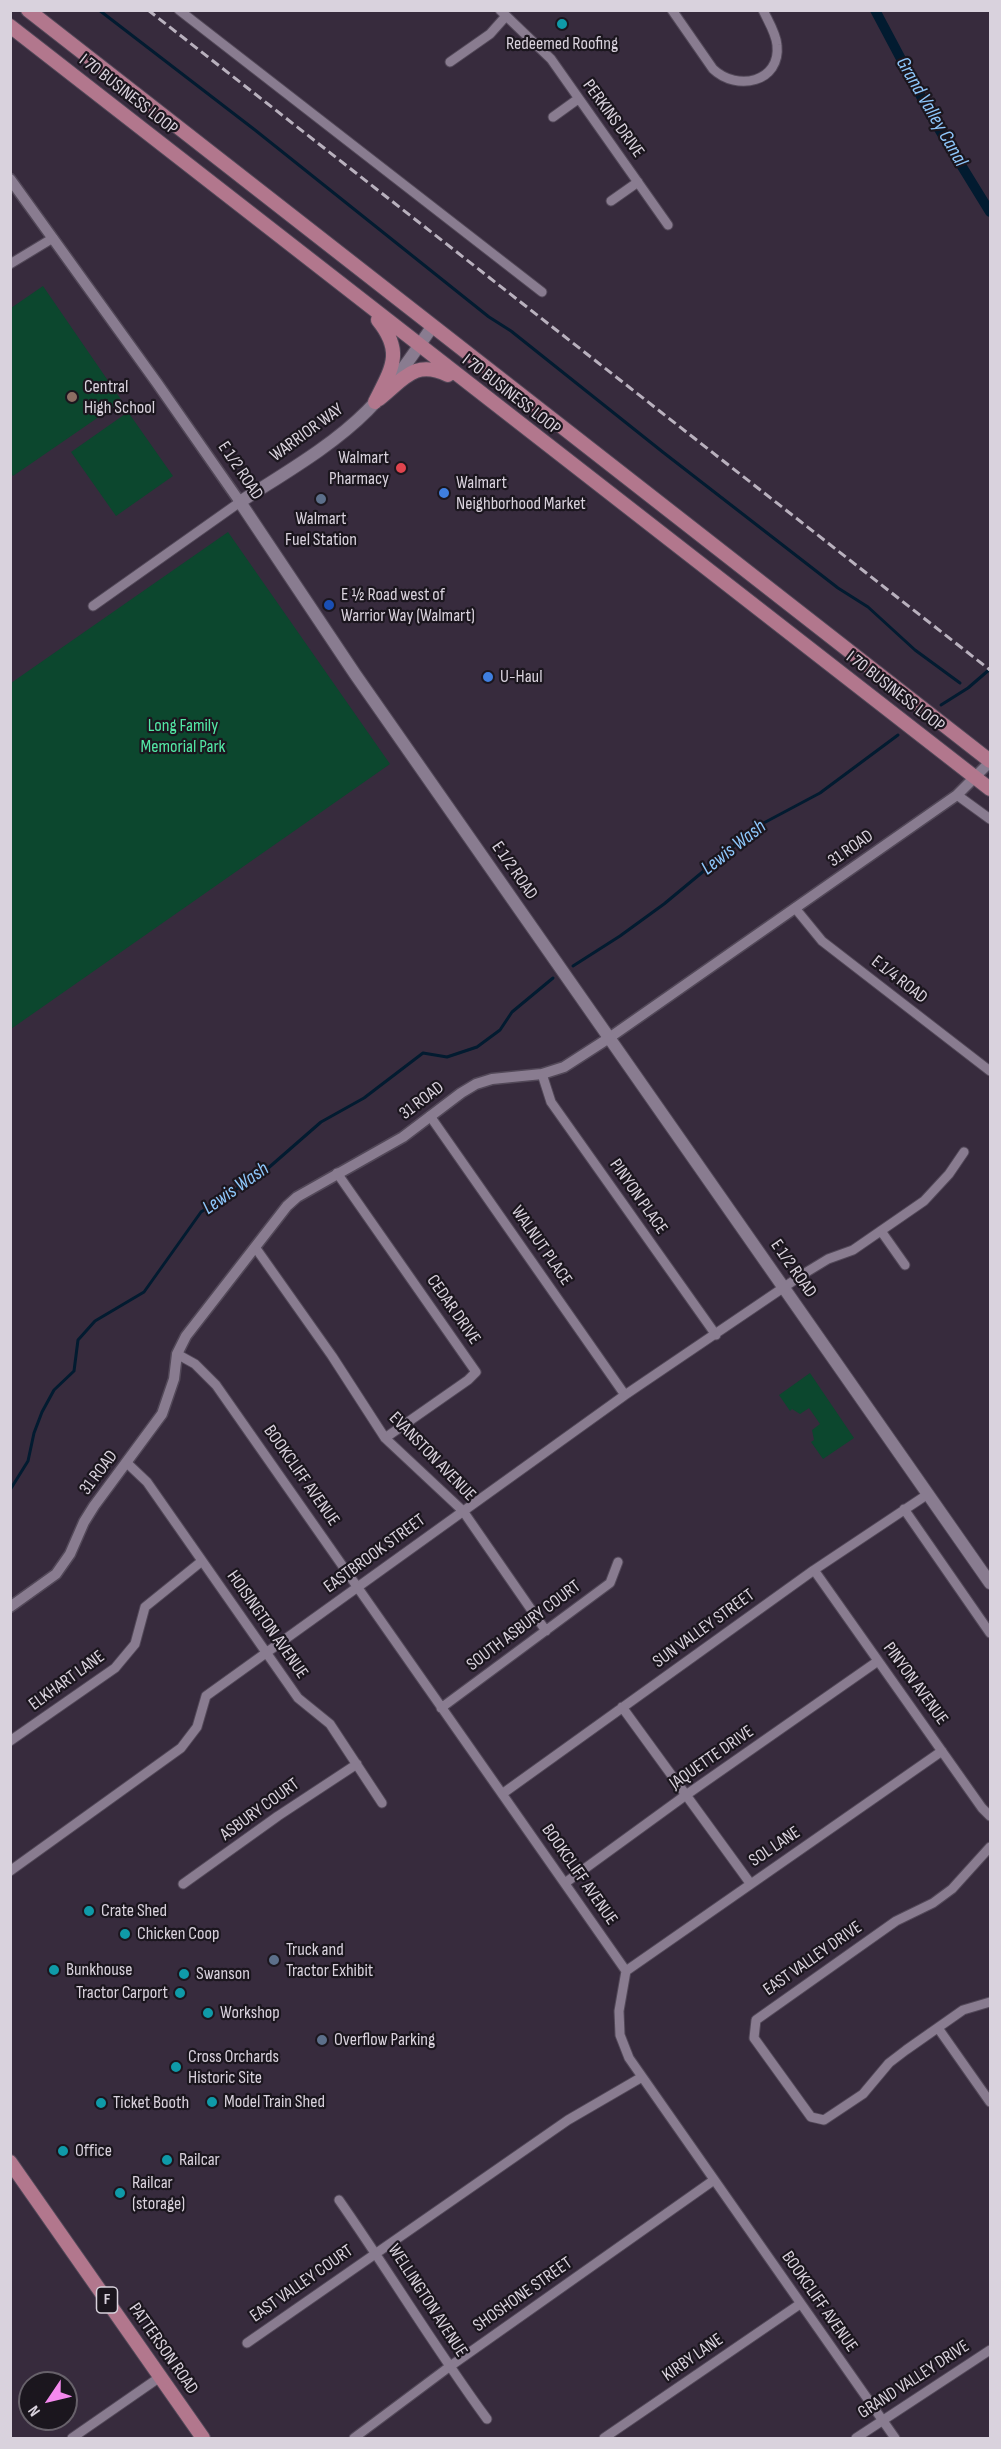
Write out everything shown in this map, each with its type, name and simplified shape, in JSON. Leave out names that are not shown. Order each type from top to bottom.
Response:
[{"type":"main road","name":"I 70 BUSINESS LOOP","points":[[28,10],[990,762]]},
{"type":"main road","name":"I 70 BUSINESS LOOP","points":[[10,26],[990,789]]},
{"type":"main road","points":[[336,281],[377,319],[387,331],[393,346],[391,369],[375,402]]},
{"type":"main road","name":"WARRIOR WAY","points":[[240,502],[339,435],[375,402],[432,327]]},
{"type":"main road","points":[[375,402],[413,372],[429,368],[451,377],[497,407]]},
{"type":"main road","name":"E 1/2 ROAD","points":[[240,502],[355,674],[990,1583]]},
{"type":"main road","name":"PATTERSON ROAD","points":[[10,2162],[203,2439]]},
{"type":"street","points":[[179,10],[542,291]]},
{"type":"street","points":[[672,10],[713,69],[720,75],[738,82],[755,80],[774,63],[777,46],[763,10]]},
{"type":"street","points":[[450,62],[490,34],[503,13]]},
{"type":"street","name":"PERKINS DRIVE","points":[[503,13],[551,59],[668,225]]},
{"type":"street","points":[[553,117],[578,99]]},
{"type":"street","name":"E 1/2 ROAD","points":[[10,179],[240,502]]},
{"type":"street","points":[[611,201],[638,182]]},
{"type":"street","points":[[10,264],[52,238]]},
{"type":"street","name":"WARRIOR WAY","points":[[93,606],[240,502]]},
{"type":"street","name":"31 ROAD","points":[[10,1607],[56,1574],[70,1554],[94,1506],[162,1414],[174,1379],[177,1354],[186,1336],[287,1206],[297,1197],[403,1137],[476,1084],[492,1078],[542,1074],[564,1067],[957,795],[990,762]]},
{"type":"street","points":[[957,795],[990,819]]},
{"type":"street","name":"E 1/4 ROAD","points":[[795,908],[822,941],[990,1071]]},
{"type":"street","name":"PINYON PLACE","points":[[542,1074],[551,1102],[716,1335]]},
{"type":"street","name":"WALNUT PLACE","points":[[430,1116],[625,1395]]},
{"type":"street","name":"EASTBROOK STREET","points":[[10,1871],[182,1748],[197,1727],[206,1696],[625,1395],[784,1287],[828,1259],[853,1250],[924,1201],[949,1174],[964,1152]]},
{"type":"street","name":"CEDAR DRIVE","points":[[338,1173],[476,1372],[385,1438]]},
{"type":"street","points":[[881,1231],[905,1265]]},
{"type":"street","name":"EVANSTON AVENUE","points":[[255,1247],[332,1356],[385,1438],[463,1511],[546,1631]]},
{"type":"street","name":"BOOKCLIFF AVENUE","points":[[177,1354],[195,1364],[216,1385],[359,1586],[441,1708],[626,1971],[619,2011],[620,2035],[628,2058],[895,2439]]},
{"type":"street","name":"HOISINGTON AVENUE","points":[[127,1463],[147,1482],[298,1698],[330,1724],[382,1803]]},
{"type":"street","name":"SUN VALLEY STREET","points":[[501,1794],[814,1570],[928,1494]]},
{"type":"street","points":[[904,1509],[990,1633]]},
{"type":"street","name":"ELKHART LANE","points":[[10,1742],[115,1668],[135,1644],[145,1607],[202,1562]]},
{"type":"street","name":"SOUTH ASBURY COURT","points":[[441,1708],[610,1583],[618,1562]]},
{"type":"street","name":"PINYON AVENUE","points":[[814,1570],[982,1808],[990,1816]]},
{"type":"street","name":"JAQUETTE DRIVE","points":[[565,1883],[878,1661]]},
{"type":"street","points":[[622,1707],[750,1883]]},
{"type":"street","name":"SOL LANE","points":[[626,1971],[942,1751]]},
{"type":"street","name":"ASBURY COURT","points":[[183,1884],[278,1816],[357,1764]]},
{"type":"street","name":"EAST VALLEY DRIVE","points":[[938,2028],[889,2062],[863,2094],[824,2120],[811,2117],[754,2038],[756,2020],[896,1921],[933,1903],[952,1889],[990,1847]]},
{"type":"street","points":[[990,2002],[963,2010],[938,2028],[990,2102]]},
{"type":"street","points":[[376,2253],[568,2120],[642,2077]]},
{"type":"street","name":"SHOSHONE STREET","points":[[354,2439],[449,2367],[714,2180]]},
{"type":"street","name":"WELLINGTON AVENUE","points":[[339,2200],[449,2367],[487,2419]]},
{"type":"street","name":"EAST VALLEY COURT","points":[[247,2343],[376,2253]]},
{"type":"street","name":"KIRBY LANE","points":[[604,2439],[800,2304]]},
{"type":"street","name":"GRAND VALLEY DRIVE","points":[[856,2439],[990,2350]]},
{"type":"street","points":[[72,2439],[160,2377]]},
{"type":"green space","points":[[43,286],[122,401],[13,476],[10,472],[11,308]]},
{"type":"green space","points":[[128,412],[173,476],[116,516],[71,452]]},
{"type":"green space","name":"Long Family Memorial Park","points":[[228,532],[390,764],[11,1029],[11,683]]},
{"type":"green space","points":[[810,1373],[854,1438],[823,1459],[811,1442],[814,1440],[812,1430],[820,1424],[809,1408],[800,1414],[792,1409],[790,1411],[779,1395]]},
{"type":"waterway","points":[[99,10],[255,130],[664,453],[838,588],[868,607],[915,650],[960,683]]},
{"type":"waterway","name":"Grand Valley Canal","points":[[875,10],[934,121],[990,212]]},
{"type":"waterway","name":"Lewis Wash","points":[[941,705],[968,688],[990,669]]},
{"type":"waterway","name":"Lewis Wash","points":[[573,966],[664,904],[758,826],[820,793],[898,735]]},
{"type":"waterway","name":"Lewis Wash","points":[[10,1490],[28,1461],[34,1433],[42,1412],[54,1390],[74,1371],[78,1340],[95,1321],[144,1292],[201,1212],[266,1170],[321,1122],[364,1098],[423,1053],[447,1057],[477,1047],[500,1030],[512,1012],[553,978]]},
{"type":"railway","points":[[148,10],[990,670]]},
{"type":"place","name":"Redeemed Roofing","points":[[562,24]]},
{"type":"place","name":"Central High School","points":[[72,397]]},
{"type":"place","name":"Walmart Pharmacy","points":[[401,468]]},
{"type":"place","name":"Walmart Neighborhood Market","points":[[444,493]]},
{"type":"place","name":"Walmart Fuel Station","points":[[321,499]]},
{"type":"place","name":"E ½ Road west of Warrior Way (Walmart)","points":[[329,605]]},
{"type":"place","name":"U-Haul","points":[[488,677]]},
{"type":"place","name":"Crate Shed","points":[[89,1911]]},
{"type":"place","name":"Chicken Coop","points":[[125,1934]]},
{"type":"place","name":"Truck and Tractor Exhibit","points":[[274,1960]]},
{"type":"place","name":"Bunkhouse","points":[[54,1970]]},
{"type":"place","name":"Swanson","points":[[184,1974]]},
{"type":"place","name":"Tractor Carport","points":[[180,1993]]},
{"type":"place","name":"Workshop","points":[[208,2013]]},
{"type":"place","name":"Overflow Parking","points":[[322,2040]]},
{"type":"place","name":"Cross Orchards Historic Site","points":[[176,2067]]},
{"type":"place","name":"Model Train Shed","points":[[212,2102]]},
{"type":"place","name":"Ticket Booth","points":[[101,2103]]},
{"type":"place","name":"Office","points":[[63,2151]]},
{"type":"place","name":"Railcar","points":[[167,2160]]},
{"type":"place","name":"Railcar (storage)","points":[[120,2193]]}]
